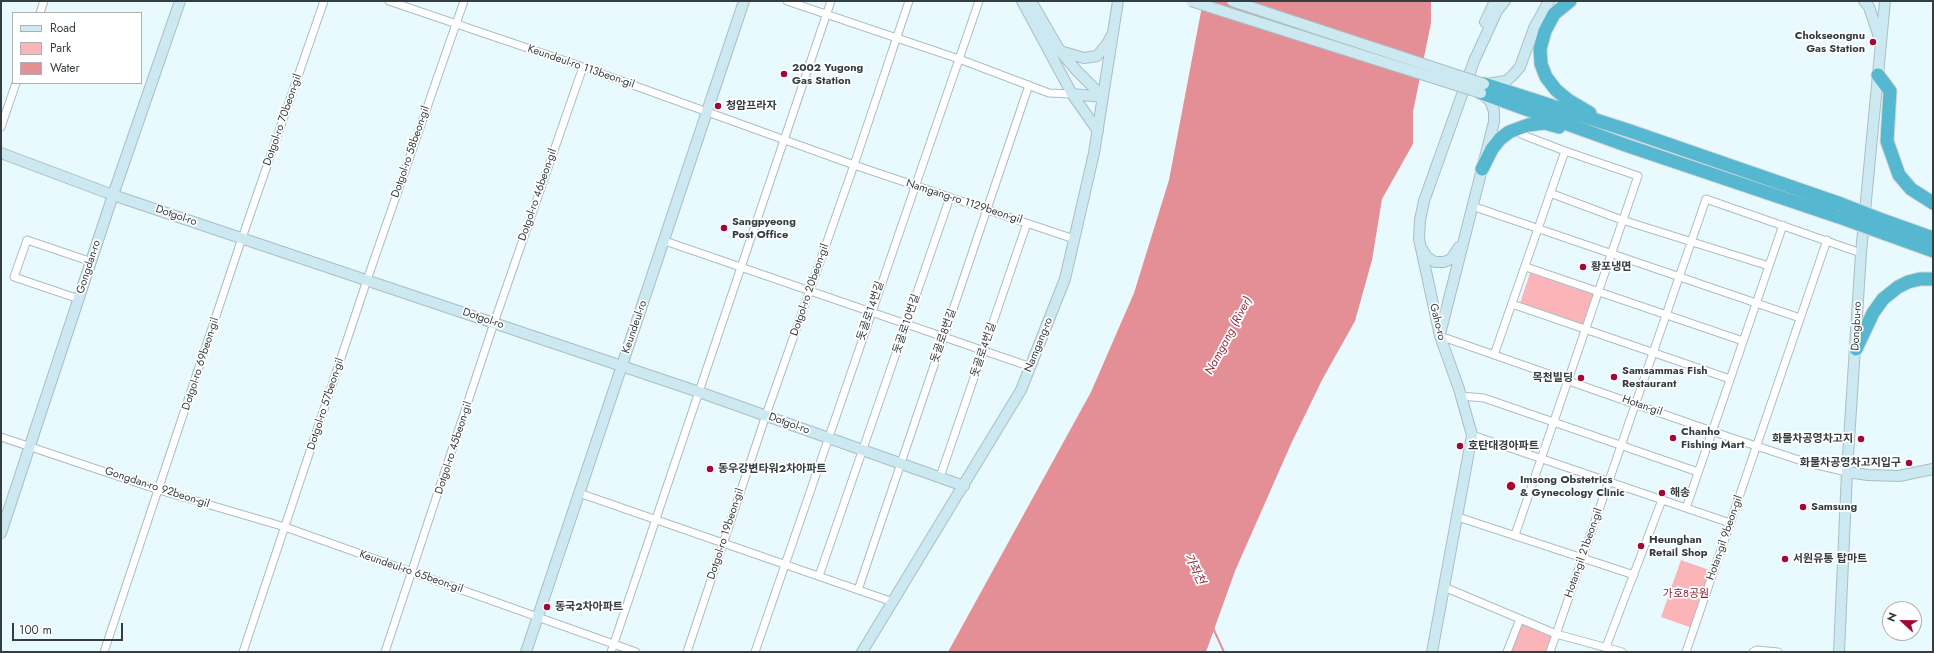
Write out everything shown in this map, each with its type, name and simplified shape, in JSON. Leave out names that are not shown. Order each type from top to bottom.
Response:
[{"type":"highway","points":[[1570,1],[1554,14],[1545,31],[1540,49],[1541,64],[1546,77],[1568,100],[1582,109],[1630,131],[1884,227],[1933,251]]},
{"type":"highway","points":[[1878,75],[1890,91],[1887,141],[1899,175],[1911,190],[1933,202]]},
{"type":"highway","points":[[1483,89],[1630,131]]},
{"type":"highway","points":[[1483,89],[1628,146]]},
{"type":"highway","points":[[1482,169],[1492,149],[1500,139],[1516,129],[1528,125],[1545,123],[1628,146],[1840,211]]},
{"type":"highway","points":[[1884,227],[1933,238]]},
{"type":"highway","points":[[1856,349],[1873,313],[1883,299],[1898,287],[1908,282],[1920,279],[1933,279]]},
{"type":"street","points":[[40,12],[44,1]]},
{"type":"street","name":"Gongdan-ro","points":[[1,533],[113,195],[180,1]]},
{"type":"street","name":"Dotgol-ro 70beon-gil","points":[[242,238],[324,1]]},
{"type":"street","name":"Keundeul-ro 113beon-gil","points":[[389,1],[582,67],[784,140]]},
{"type":"street","name":"Dotgol-ro 58beon-gil","points":[[367,280],[464,1]]},
{"type":"street","name":"Keundeul-ro","points":[[526,652],[665,241],[706,112],[744,1]]},
{"type":"street","points":[[787,1],[959,59],[1049,92],[1103,97]]},
{"type":"street","points":[[611,652],[831,1]]},
{"type":"street","name":"Dotgol-ro 20beon-gil","points":[[766,415],[854,165],[909,1]]},
{"type":"street","name":"돗골로14번길","points":[[755,652],[914,185],[979,1]]},
{"type":"street","points":[[1022,1],[1072,94],[1098,131]]},
{"type":"street","points":[[1031,1],[1060,51],[1077,72],[1103,97]]},
{"type":"street","name":"Namgang-ro","points":[[862,652],[1021,390],[1066,279],[1098,131],[1118,1]]},
{"type":"street","points":[[1191,1],[1483,89],[1506,81],[1520,67],[1534,28],[1548,5],[1556,1]]},
{"type":"street","points":[[1232,1],[1483,89],[1494,111],[1494,122],[1440,336]]},
{"type":"street","name":"Gaho-ro","points":[[1474,60],[1481,30],[1495,1]]},
{"type":"street","name":"Gaho-ro","points":[[1432,652],[1472,435],[1461,396],[1440,336],[1420,246],[1420,220],[1424,201],[1474,60],[1494,17],[1505,1]]},
{"type":"street","points":[[1864,1],[1869,7],[1881,43]]},
{"type":"street","name":"Dongbu-ro","points":[[1839,652],[1847,472],[1861,253],[1885,1]]},
{"type":"street","points":[[1060,51],[1084,58],[1097,56],[1107,44],[1113,31]]},
{"type":"street","name":"Dotgol-ro 46beon-gil","points":[[494,323],[582,67]]},
{"type":"street","points":[[1,127],[16,84]]},
{"type":"street","name":"돗골로8번길","points":[[858,590],[1029,85]]},
{"type":"street","points":[[1515,535],[1638,176],[1565,151],[1523,134],[1516,129]]},
{"type":"street","name":"Namgang-ro 1129beon-gil","points":[[784,140],[1074,239]]},
{"type":"street","points":[[1494,355],[1526,267],[1565,151]]},
{"type":"street","name":"Dotgol-ro","points":[[1,153],[113,195],[699,392],[964,486]]},
{"type":"street","points":[[1550,193],[1622,220],[1769,266]]},
{"type":"street","name":"돗골로10번길","points":[[819,576],[950,197]]},
{"type":"street","name":"Hotan-gil 21beon-gil","points":[[1550,652],[1706,199],[1783,225]]},
{"type":"street","points":[[1472,206],[1800,318]]},
{"type":"street","name":"돗골로4번길","points":[[940,477],[1027,223]]},
{"type":"street","points":[[1420,246],[1427,257],[1435,262],[1444,262],[1451,259],[1457,253],[1468,223]]},
{"type":"street","points":[[1686,508],[1783,225],[1861,253]]},
{"type":"street","name":"Dotgol-ro 69beon-gil","points":[[104,652],[242,238]]},
{"type":"street","points":[[79,299],[14,277],[27,240],[92,262]]},
{"type":"street","name":"Hotan-gil 9beon-gil","points":[[1686,652],[1827,240]]},
{"type":"street","points":[[665,241],[1031,367]]},
{"type":"street","points":[[1526,267],[1743,341]]},
{"type":"street","name":"Dotgol-ro 57beon-gil","points":[[243,652],[367,280]]},
{"type":"street","points":[[1512,304],[1730,379]]},
{"type":"street","name":"Dotgol-ro 45beon-gil","points":[[385,652],[413,572],[494,323]]},
{"type":"street","name":"Hotan-gil","points":[[1440,336],[1756,446],[1847,472]]},
{"type":"street","points":[[1461,396],[1484,398],[1698,472]]},
{"type":"street","name":"Dotgol-ro 19beon-gil","points":[[687,652],[766,415]]},
{"type":"street","points":[[1472,435],[1730,523]]},
{"type":"street","name":"Gongdan-ro 92beon-gil","points":[[1,437],[159,490],[285,527]]},
{"type":"street","points":[[1847,472],[1868,476],[1899,476],[1933,469]]},
{"type":"street","points":[[579,493],[893,602]]},
{"type":"street","points":[[1606,647],[1662,500]]},
{"type":"street","points":[[1458,517],[1634,575]]},
{"type":"street","name":"Keundeul-ro 65beon-gil","points":[[285,527],[636,652]]},
{"type":"street","points":[[1444,587],[1556,634],[1622,652]]},
{"type":"street","points":[[1507,652],[1520,619]]},
{"type":"street","points":[[1753,652],[1758,650],[1778,652]]},
{"type":"green space","points":[[1530,273],[1594,294],[1584,325],[1520,303]]},
{"type":"green space","name":"가호8공원","points":[[1681,560],[1712,571],[1692,628],[1661,617]]},
{"type":"green space","points":[[1520,621],[1555,635],[1549,652],[1508,652]]},
{"type":"water","name":"Namgang (River)","points":[[1203,1],[1431,1],[1431,23],[1413,112],[1413,144],[1382,199],[1372,260],[1355,321],[1322,380],[1291,444],[1235,571],[1206,652],[948,652],[1091,392],[1134,293],[1169,180]]},
{"type":"waterway","name":"가좌천","points":[[1213,628],[1224,652]]},
{"type":"place","name":"Chokseongnu Gas Station","points":[[1873,42]]},
{"type":"place","name":"2002 Yugong Gas Station","points":[[784,74]]},
{"type":"place","name":"청암프라자","points":[[718,106]]},
{"type":"place","name":"Sangpyeong Post Office","points":[[724,228]]},
{"type":"place","name":"황포냉면","points":[[1583,267]]},
{"type":"place","name":"Samsammas Fish Restaurant","points":[[1614,377]]},
{"type":"place","name":"목천빌딩","points":[[1581,378]]},
{"type":"place","name":"Chanho Fishing Mart","points":[[1673,438]]},
{"type":"place","name":"화물차공영차고지","points":[[1861,439]]},
{"type":"place","name":"호탄대경아파트","points":[[1460,446]]},
{"type":"place","name":"화물차공영차고지입구","points":[[1909,463]]},
{"type":"place","name":"동우강변타워2차아파트","points":[[710,469]]},
{"type":"place","name":"Imsong Obstetrics & Gynecology Clinic","points":[[1511,486]]},
{"type":"place","name":"해송","points":[[1662,493]]},
{"type":"place","name":"Samsung","points":[[1803,507]]},
{"type":"place","name":"Heunghan Retail Shop","points":[[1641,546]]},
{"type":"place","name":"서원유통 탑마트","points":[[1785,559]]},
{"type":"place","name":"동국2차아파트","points":[[547,607]]}]
